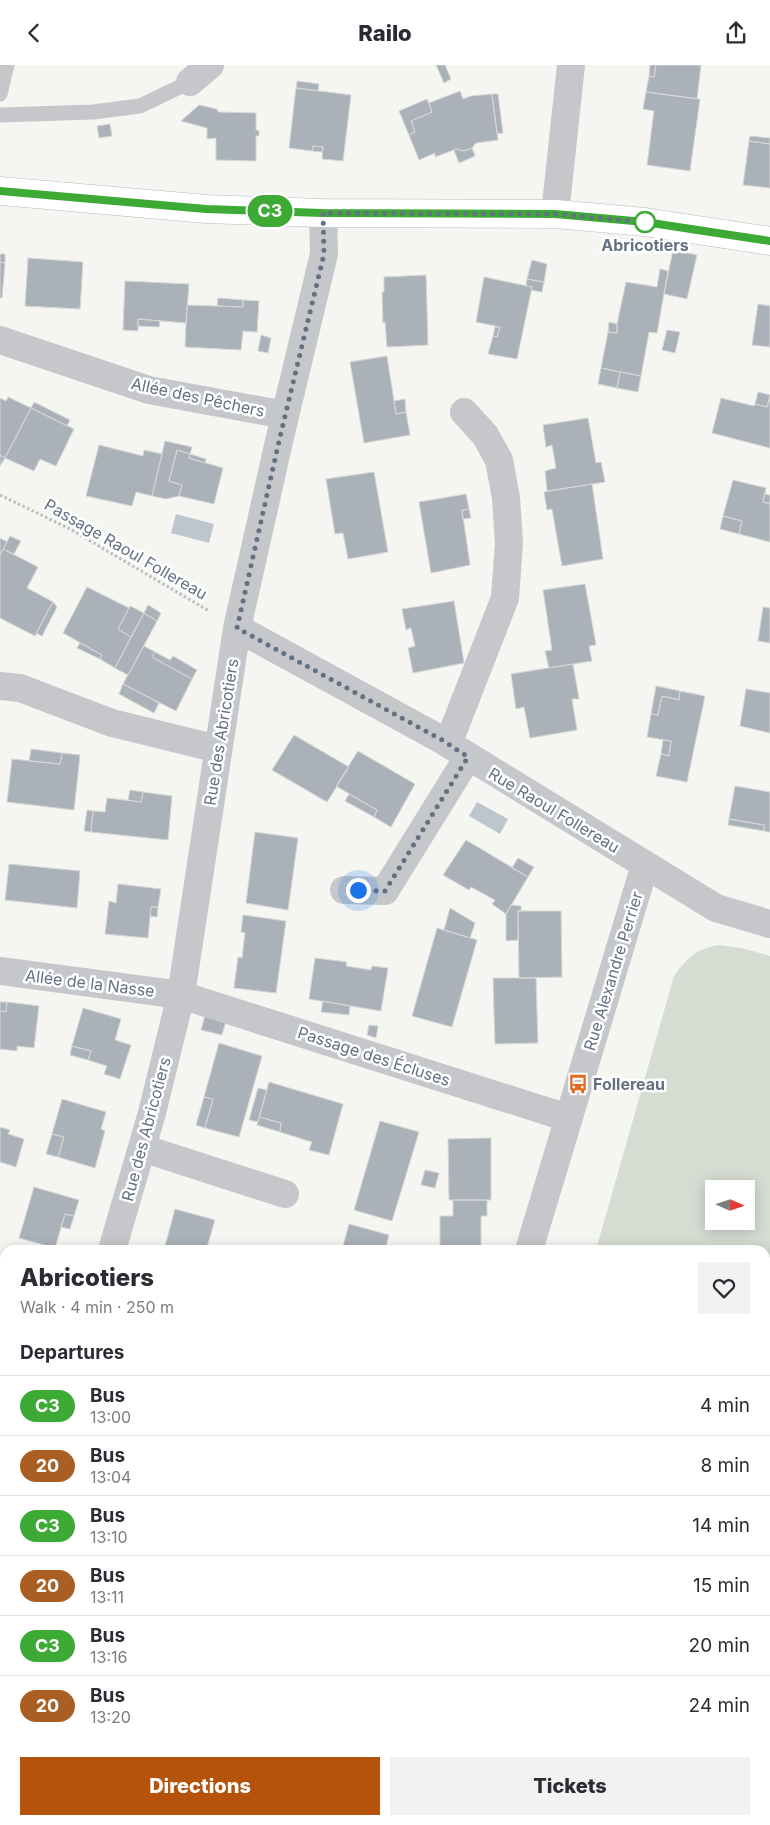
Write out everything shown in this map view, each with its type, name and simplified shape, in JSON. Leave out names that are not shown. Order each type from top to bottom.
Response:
[{"type":"street","points":[[555,214],[571,65]]},
{"type":"street","points":[[0,191],[159,205],[323,213],[555,214],[645,222],[770,241]]},
{"type":"street","name":"Rue des Abricotiers","points":[[113,1245],[142,1148],[181,995],[237,628],[285,415],[324,254],[323,213]]},
{"type":"street","name":"Allée des Pêchers","points":[[0,340],[150,390],[285,415]]},
{"type":"street","points":[[0,360],[26,349]]},
{"type":"street","points":[[344,890],[385,891],[458,750],[505,598],[509,543],[506,498],[499,460],[485,435],[464,412]]},
{"type":"street","name":"Rue Raoul Follereau","points":[[237,628],[458,750],[716,908],[770,924]]},
{"type":"street","points":[[0,686],[20,688],[112,723],[218,749]]},
{"type":"street","name":"Rue Alexandre Perrier","points":[[530,1245],[645,865]]},
{"type":"street","name":"Allée de la Nasse","points":[[0,971],[181,995]]},
{"type":"street","name":"Passage des Écluses","points":[[181,995],[568,1118]]},
{"type":"street","points":[[142,1148],[284,1194]]},
{"type":"lane","points":[[0,94],[7,65]]},
{"type":"lane","points":[[0,115],[93,112],[140,106],[200,73]]},
{"type":"path","name":"Passage Raoul Follereau","points":[[0,495],[70,529],[237,628]]},
{"type":"shaded area","points":[[176,514],[214,524],[209,543],[171,533]]},
{"type":"shaded area","points":[[477,802],[508,819],[500,834],[469,816]]},
{"type":"shaded area","points":[[718,945],[742,948],[770,956],[770,1245],[597,1245],[674,976],[698,952]]},
{"type":"building","points":[[436,65],[445,65],[451,79],[444,83]]},
{"type":"building","points":[[650,65],[656,65],[654,77],[649,76]]},
{"type":"building","points":[[656,65],[701,65],[697,99],[646,92],[649,76],[654,77]]},
{"type":"building","points":[[297,81],[319,84],[318,91],[296,88]]},
{"type":"building","points":[[296,88],[351,95],[343,161],[322,159],[323,147],[313,146],[312,151],[289,148]]},
{"type":"building","points":[[460,91],[463,99],[471,96],[492,94],[498,140],[476,143],[468,150],[456,149],[435,157],[435,153],[419,160],[409,135],[415,132],[411,121],[432,112],[429,103]]},
{"type":"building","points":[[646,92],[700,99],[690,171],[647,165],[654,111],[643,109]]},
{"type":"building","points":[[492,94],[498,94],[503,133],[497,134]]},
{"type":"building","points":[[427,99],[432,112],[411,121],[415,132],[409,135],[399,111]]},
{"type":"building","points":[[199,105],[217,109],[218,112],[256,113],[256,130],[259,131],[259,136],[256,136],[256,161],[216,160],[216,138],[207,139],[207,128],[181,121]]},
{"type":"building","points":[[110,124],[112,136],[99,138],[97,126]]},
{"type":"building","points":[[750,136],[770,138],[770,144],[749,141]]},
{"type":"building","points":[[749,141],[770,144],[770,188],[743,185]]},
{"type":"building","points":[[313,146],[323,147],[322,152],[312,151]]},
{"type":"building","points":[[472,148],[475,156],[459,163],[454,150],[463,151]]},
{"type":"building","points":[[673,250],[697,255],[687,299],[664,294]]},
{"type":"building","points":[[0,254],[5,254],[5,263],[0,262]]},
{"type":"building","points":[[28,258],[83,262],[80,309],[25,306]]},
{"type":"building","points":[[532,260],[547,264],[544,282],[527,279]]},
{"type":"building","points":[[0,262],[5,263],[2,298],[0,298]]},
{"type":"building","points":[[660,269],[668,271],[657,333],[649,332],[641,376],[601,368],[608,332],[617,333],[617,324],[626,282],[657,287]]},
{"type":"building","points":[[426,275],[428,345],[387,347],[385,322],[383,323],[382,292],[384,292],[384,277]]},
{"type":"building","points":[[484,277],[532,287],[517,359],[488,354],[493,336],[497,337],[500,327],[476,322]]},
{"type":"building","points":[[527,279],[544,282],[542,292],[531,290],[532,287],[526,286]]},
{"type":"building","points":[[125,281],[189,284],[186,323],[138,319],[138,331],[123,330]]},
{"type":"building","points":[[218,298],[243,300],[243,307],[217,306]]},
{"type":"building","points":[[243,300],[259,301],[257,332],[243,331],[241,350],[185,347],[187,305],[243,307]]},
{"type":"building","points":[[758,304],[770,306],[770,347],[752,345]]},
{"type":"building","points":[[138,319],[160,321],[159,327],[138,326]]},
{"type":"building","points":[[609,322],[617,324],[617,333],[608,332]]},
{"type":"building","points":[[495,327],[500,327],[497,337],[493,336]]},
{"type":"building","points":[[667,330],[680,332],[675,353],[662,350]]},
{"type":"building","points":[[261,335],[271,338],[268,353],[258,351]]},
{"type":"building","points":[[387,356],[396,414],[406,412],[410,435],[364,443],[350,362]]},
{"type":"building","points":[[601,368],[620,372],[617,388],[598,384]]},
{"type":"building","points":[[620,372],[641,376],[638,392],[617,388]]},
{"type":"building","points":[[758,392],[770,395],[767,407],[755,404]]},
{"type":"building","points":[[8,397],[31,408],[5,458],[0,455],[0,398],[6,401]]},
{"type":"building","points":[[721,398],[754,406],[755,404],[767,407],[770,398],[770,448],[712,433]]},
{"type":"building","points":[[405,399],[406,412],[396,414],[394,401]]},
{"type":"building","points":[[34,402],[70,420],[67,426],[31,408]]},
{"type":"building","points":[[31,408],[74,429],[56,466],[40,459],[34,471],[5,458]]},
{"type":"building","points":[[588,418],[596,463],[601,462],[605,482],[547,491],[545,471],[556,468],[552,445],[546,447],[543,425]]},
{"type":"building","points":[[165,441],[192,447],[190,454],[177,450],[169,481],[182,485],[179,496],[166,499],[152,496]]},
{"type":"building","points":[[99,445],[143,456],[144,450],[162,454],[152,496],[136,492],[132,506],[86,496]]},
{"type":"building","points":[[177,450],[190,454],[189,458],[223,468],[214,504],[179,496],[182,485],[169,481]]},
{"type":"building","points":[[190,454],[206,459],[205,463],[189,458]]},
{"type":"building","points":[[0,455],[5,458],[0,466]]},
{"type":"building","points":[[374,472],[388,552],[348,559],[343,533],[335,534],[326,479]]},
{"type":"building","points":[[733,480],[766,488],[763,502],[770,503],[770,542],[739,534],[742,521],[723,516]]},
{"type":"building","points":[[592,484],[603,559],[562,566],[552,509],[547,510],[544,492]]},
{"type":"building","points":[[466,494],[469,509],[462,510],[470,565],[431,573],[419,502]]},
{"type":"building","points":[[765,494],[770,495],[770,504],[763,502]]},
{"type":"building","points":[[469,509],[471,518],[463,519],[462,510]]},
{"type":"building","points":[[723,516],[742,521],[739,534],[720,529]]},
{"type":"building","points":[[10,536],[21,541],[14,554],[3,549]]},
{"type":"building","points":[[0,538],[7,542],[0,555]]},
{"type":"building","points":[[3,549],[38,567],[27,588],[53,602],[35,636],[0,618],[0,555]]},
{"type":"building","points":[[585,584],[596,645],[589,646],[592,661],[549,668],[545,651],[552,650],[543,590]]},
{"type":"building","points":[[87,587],[129,608],[118,629],[131,637],[115,668],[100,659],[102,655],[63,633]]},
{"type":"building","points":[[454,601],[464,663],[413,673],[408,648],[415,646],[411,628],[406,630],[402,609]]},
{"type":"building","points":[[53,602],[57,607],[42,636],[36,633]]},
{"type":"building","points":[[148,605],[161,613],[157,621],[144,613]]},
{"type":"building","points":[[130,606],[144,613],[131,637],[118,629]]},
{"type":"building","points":[[763,607],[770,608],[770,643],[758,641]]},
{"type":"building","points":[[144,613],[157,621],[128,675],[115,668]]},
{"type":"building","points":[[80,643],[102,655],[100,659],[77,648]]},
{"type":"building","points":[[144,646],[155,652],[152,657],[192,679],[176,711],[123,684]]},
{"type":"building","points":[[155,652],[170,660],[173,656],[197,670],[192,679],[152,657]]},
{"type":"building","points":[[573,664],[579,699],[572,699],[577,730],[530,738],[524,707],[516,709],[511,674]]},
{"type":"building","points":[[123,684],[159,703],[154,713],[119,694]]},
{"type":"building","points":[[656,686],[680,691],[679,700],[662,696],[658,715],[651,714]]},
{"type":"building","points":[[746,689],[770,693],[770,733],[740,726]]},
{"type":"building","points":[[680,691],[705,696],[687,782],[656,776],[661,754],[669,756],[671,741],[647,737],[651,714],[658,715],[662,696],[679,700]]},
{"type":"building","points":[[294,735],[349,767],[327,802],[272,770]]},
{"type":"building","points":[[663,740],[671,741],[669,756],[661,754]]},
{"type":"building","points":[[31,749],[62,753],[60,764],[29,761]]},
{"type":"building","points":[[358,751],[415,784],[391,827],[374,817],[377,810],[336,786]]},
{"type":"building","points":[[62,753],[80,755],[74,810],[7,802],[12,759],[60,764]]},
{"type":"building","points":[[735,786],[770,792],[770,832],[764,831],[764,825],[729,819]]},
{"type":"building","points":[[130,790],[143,792],[141,802],[128,800]]},
{"type":"building","points":[[143,792],[172,796],[168,840],[91,832],[93,811],[105,812],[107,798],[141,802]]},
{"type":"building","points":[[349,794],[377,810],[374,817],[345,801]]},
{"type":"building","points":[[87,810],[93,811],[91,832],[84,831]]},
{"type":"building","points":[[729,819],[764,825],[764,831],[728,825]]},
{"type":"building","points":[[255,832],[298,838],[288,910],[246,903]]},
{"type":"building","points":[[466,840],[528,877],[506,914],[492,904],[495,900],[471,887],[469,890],[443,875]]},
{"type":"building","points":[[518,858],[534,867],[528,877],[512,868]]},
{"type":"building","points":[[9,864],[80,871],[77,908],[5,900]]},
{"type":"building","points":[[118,884],[161,889],[158,907],[151,907],[148,938],[105,934],[109,901],[116,903]]},
{"type":"building","points":[[511,905],[521,906],[521,912],[518,911],[518,940],[506,941],[506,914]]},
{"type":"building","points":[[151,907],[158,907],[157,917],[150,916]]},
{"type":"building","points":[[450,908],[475,923],[470,938],[444,930]]},
{"type":"building","points":[[518,911],[561,911],[562,977],[519,978]]},
{"type":"building","points":[[243,915],[286,921],[276,993],[234,988],[238,957],[242,958],[245,933],[241,932]]},
{"type":"building","points":[[437,928],[477,940],[452,1027],[412,1016]]},
{"type":"building","points":[[315,958],[347,962],[346,966],[371,970],[372,966],[388,968],[381,1011],[309,999]]},
{"type":"building","points":[[493,978],[536,978],[538,1043],[495,1044]]},
{"type":"building","points":[[323,1001],[350,1006],[349,1015],[321,1012]]},
{"type":"building","points":[[0,1002],[7,1002],[6,1012],[0,1011]]},
{"type":"building","points":[[7,1002],[39,1006],[34,1048],[17,1046],[17,1051],[0,1049],[0,1011],[6,1012]]},
{"type":"building","points":[[83,1008],[121,1019],[115,1040],[131,1045],[120,1079],[104,1074],[107,1066],[88,1060],[91,1051],[72,1046]]},
{"type":"building","points":[[205,1015],[226,1021],[222,1035],[201,1030]]},
{"type":"building","points":[[369,1025],[378,1026],[376,1038],[367,1035]]},
{"type":"building","points":[[219,1043],[262,1056],[239,1137],[205,1128],[213,1099],[204,1097]]},
{"type":"building","points":[[72,1046],[91,1051],[88,1060],[70,1055]]},
{"type":"building","points":[[269,1082],[343,1104],[329,1155],[309,1150],[312,1142],[280,1132],[281,1123],[259,1117]]},
{"type":"building","points":[[258,1088],[267,1090],[258,1122],[249,1120]]},
{"type":"building","points":[[204,1097],[213,1099],[205,1128],[196,1125]]},
{"type":"building","points":[[62,1099],[106,1112],[101,1129],[105,1131],[95,1168],[58,1157],[64,1137],[52,1134]]},
{"type":"building","points":[[259,1117],[281,1123],[280,1132],[257,1125]]},
{"type":"building","points":[[380,1121],[419,1132],[392,1221],[354,1210]]},
{"type":"building","points":[[0,1127],[10,1130],[8,1134],[24,1139],[16,1167],[0,1162]]},
{"type":"building","points":[[52,1134],[64,1137],[58,1157],[46,1154]]},
{"type":"building","points":[[491,1138],[491,1200],[449,1200],[448,1139]]},
{"type":"building","points":[[425,1170],[439,1173],[435,1188],[421,1185]]},
{"type":"building","points":[[34,1187],[79,1200],[74,1216],[65,1214],[56,1245],[44,1245],[19,1238]]},
{"type":"building","points":[[453,1200],[487,1200],[487,1216],[481,1216],[481,1245],[440,1245],[440,1216],[453,1216]]},
{"type":"building","points":[[175,1209],[215,1220],[208,1245],[165,1245]]},
{"type":"building","points":[[65,1214],[74,1216],[70,1229],[61,1227]]},
{"type":"building","points":[[349,1224],[389,1235],[386,1245],[343,1245]]},
{"type":"bus line","name":"C3","points":[[0,191],[206,209],[323,213],[555,214],[645,222],[770,241]]},
{"type":"place","name":"Abricotiers","points":[[645,222]]},
{"type":"place","name":"Follereau","points":[[578,1084]]},
{"type":"route","points":[[358,890],[385,891],[468,757],[442,740],[237,628],[324,254],[323,213],[555,214],[645,222]]}]
